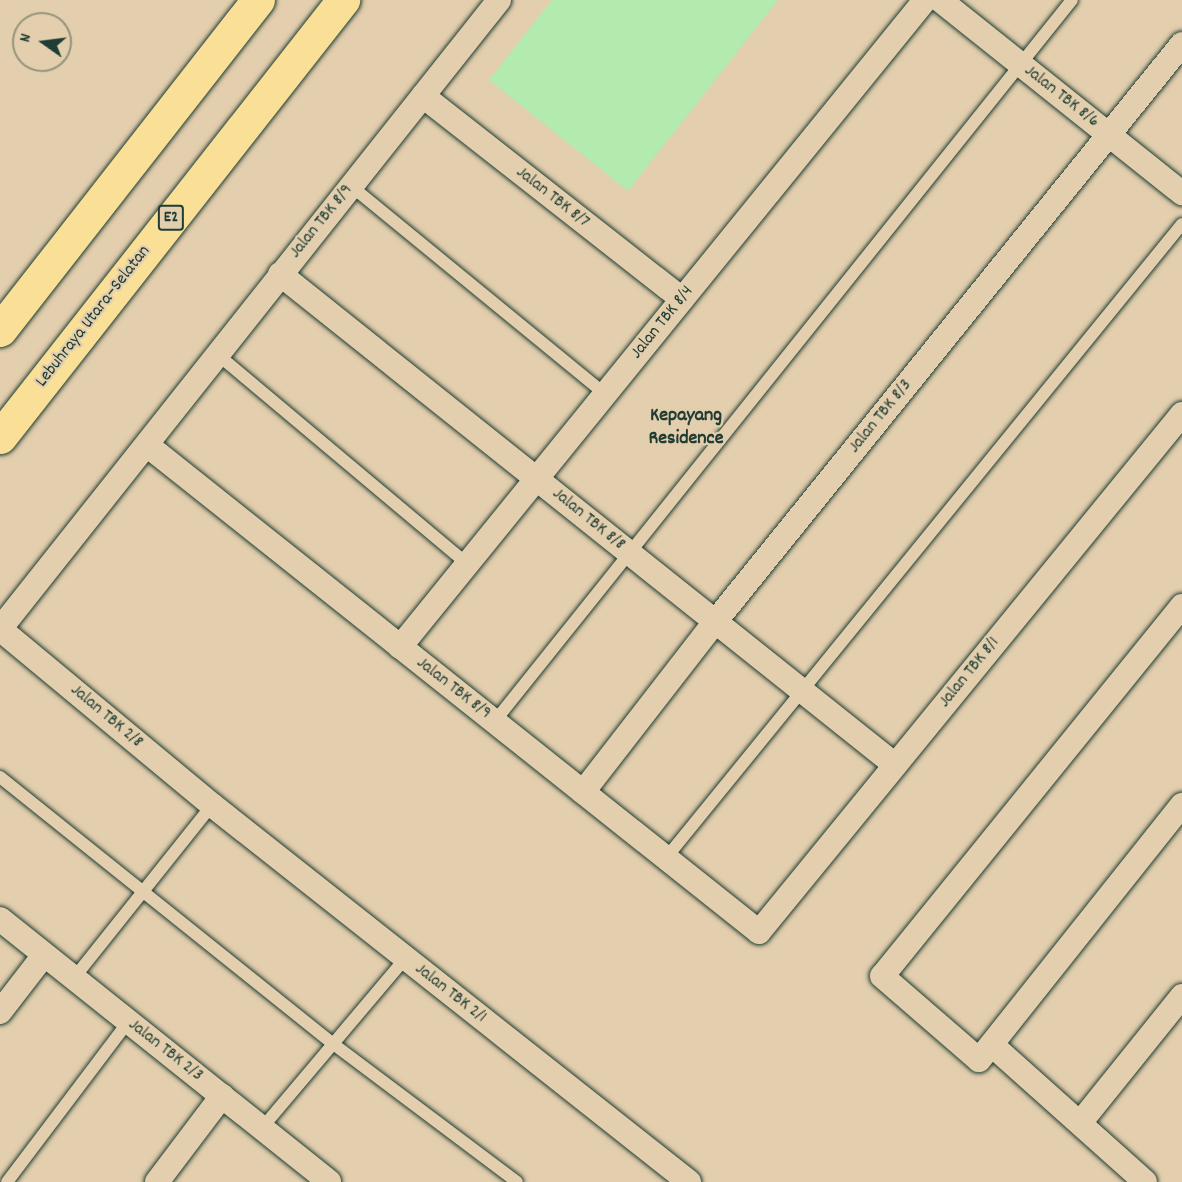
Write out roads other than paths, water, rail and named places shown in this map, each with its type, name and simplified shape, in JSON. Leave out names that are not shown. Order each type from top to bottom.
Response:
[{"type":"highway","points":[[0,330],[258,0]]},
{"type":"highway","name":"Lebuhraya Utara–Selatan","points":[[0,437],[343,0]]},
{"type":"street","name":"Jalan TBK 8/9","points":[[0,629],[499,0]]},
{"type":"street","name":"Jalan TBK 8/4","points":[[400,647],[925,0]]},
{"type":"street","name":"Jalan TBK 8/6","points":[[940,0],[1182,193]]},
{"type":"street","name":"Jalan TBK 8/3","points":[[583,792],[715,622],[1182,44]]},
{"type":"street","name":"Jalan TBK 8/7","points":[[423,96],[682,299]]},
{"type":"street","name":"Jalan TBK 8/8","points":[[280,274],[895,765]]},
{"type":"street","name":"Jalan TBK 8/1","points":[[759,932],[1182,414]]},
{"type":"street","name":"Jalan TBK 8/9","points":[[147,445],[759,932]]},
{"type":"street","points":[[1182,606],[882,976],[979,1060],[1182,805]]},
{"type":"street","name":"Jalan TBK 2/8","points":[[0,629],[212,805]]},
{"type":"street","name":"Jalan TBK 2/1","points":[[212,805],[689,1182]]},
{"type":"street","name":"Jalan TBK 2/3","points":[[0,919],[329,1182]]},
{"type":"street","points":[[0,1012],[44,955]]},
{"type":"street","points":[[1080,1123],[1182,996]]},
{"type":"street","points":[[992,1045],[1145,1182]]},
{"type":"street","points":[[157,1182],[222,1096]]},
{"type":"lane","points":[[495,721],[1072,0]]},
{"type":"lane","points":[[351,186],[605,394]]},
{"type":"lane","points":[[666,858],[1182,224]]},
{"type":"lane","points":[[217,354],[467,564]]},
{"type":"lane","points":[[0,777],[332,1043],[517,1182]]},
{"type":"lane","points":[[74,978],[212,805]]},
{"type":"lane","points":[[262,1128],[405,958]]},
{"type":"lane","points":[[6,1182],[128,1022]]},
{"type":"district","name":"Kepayang Residence","points":[[686,428]]}]
